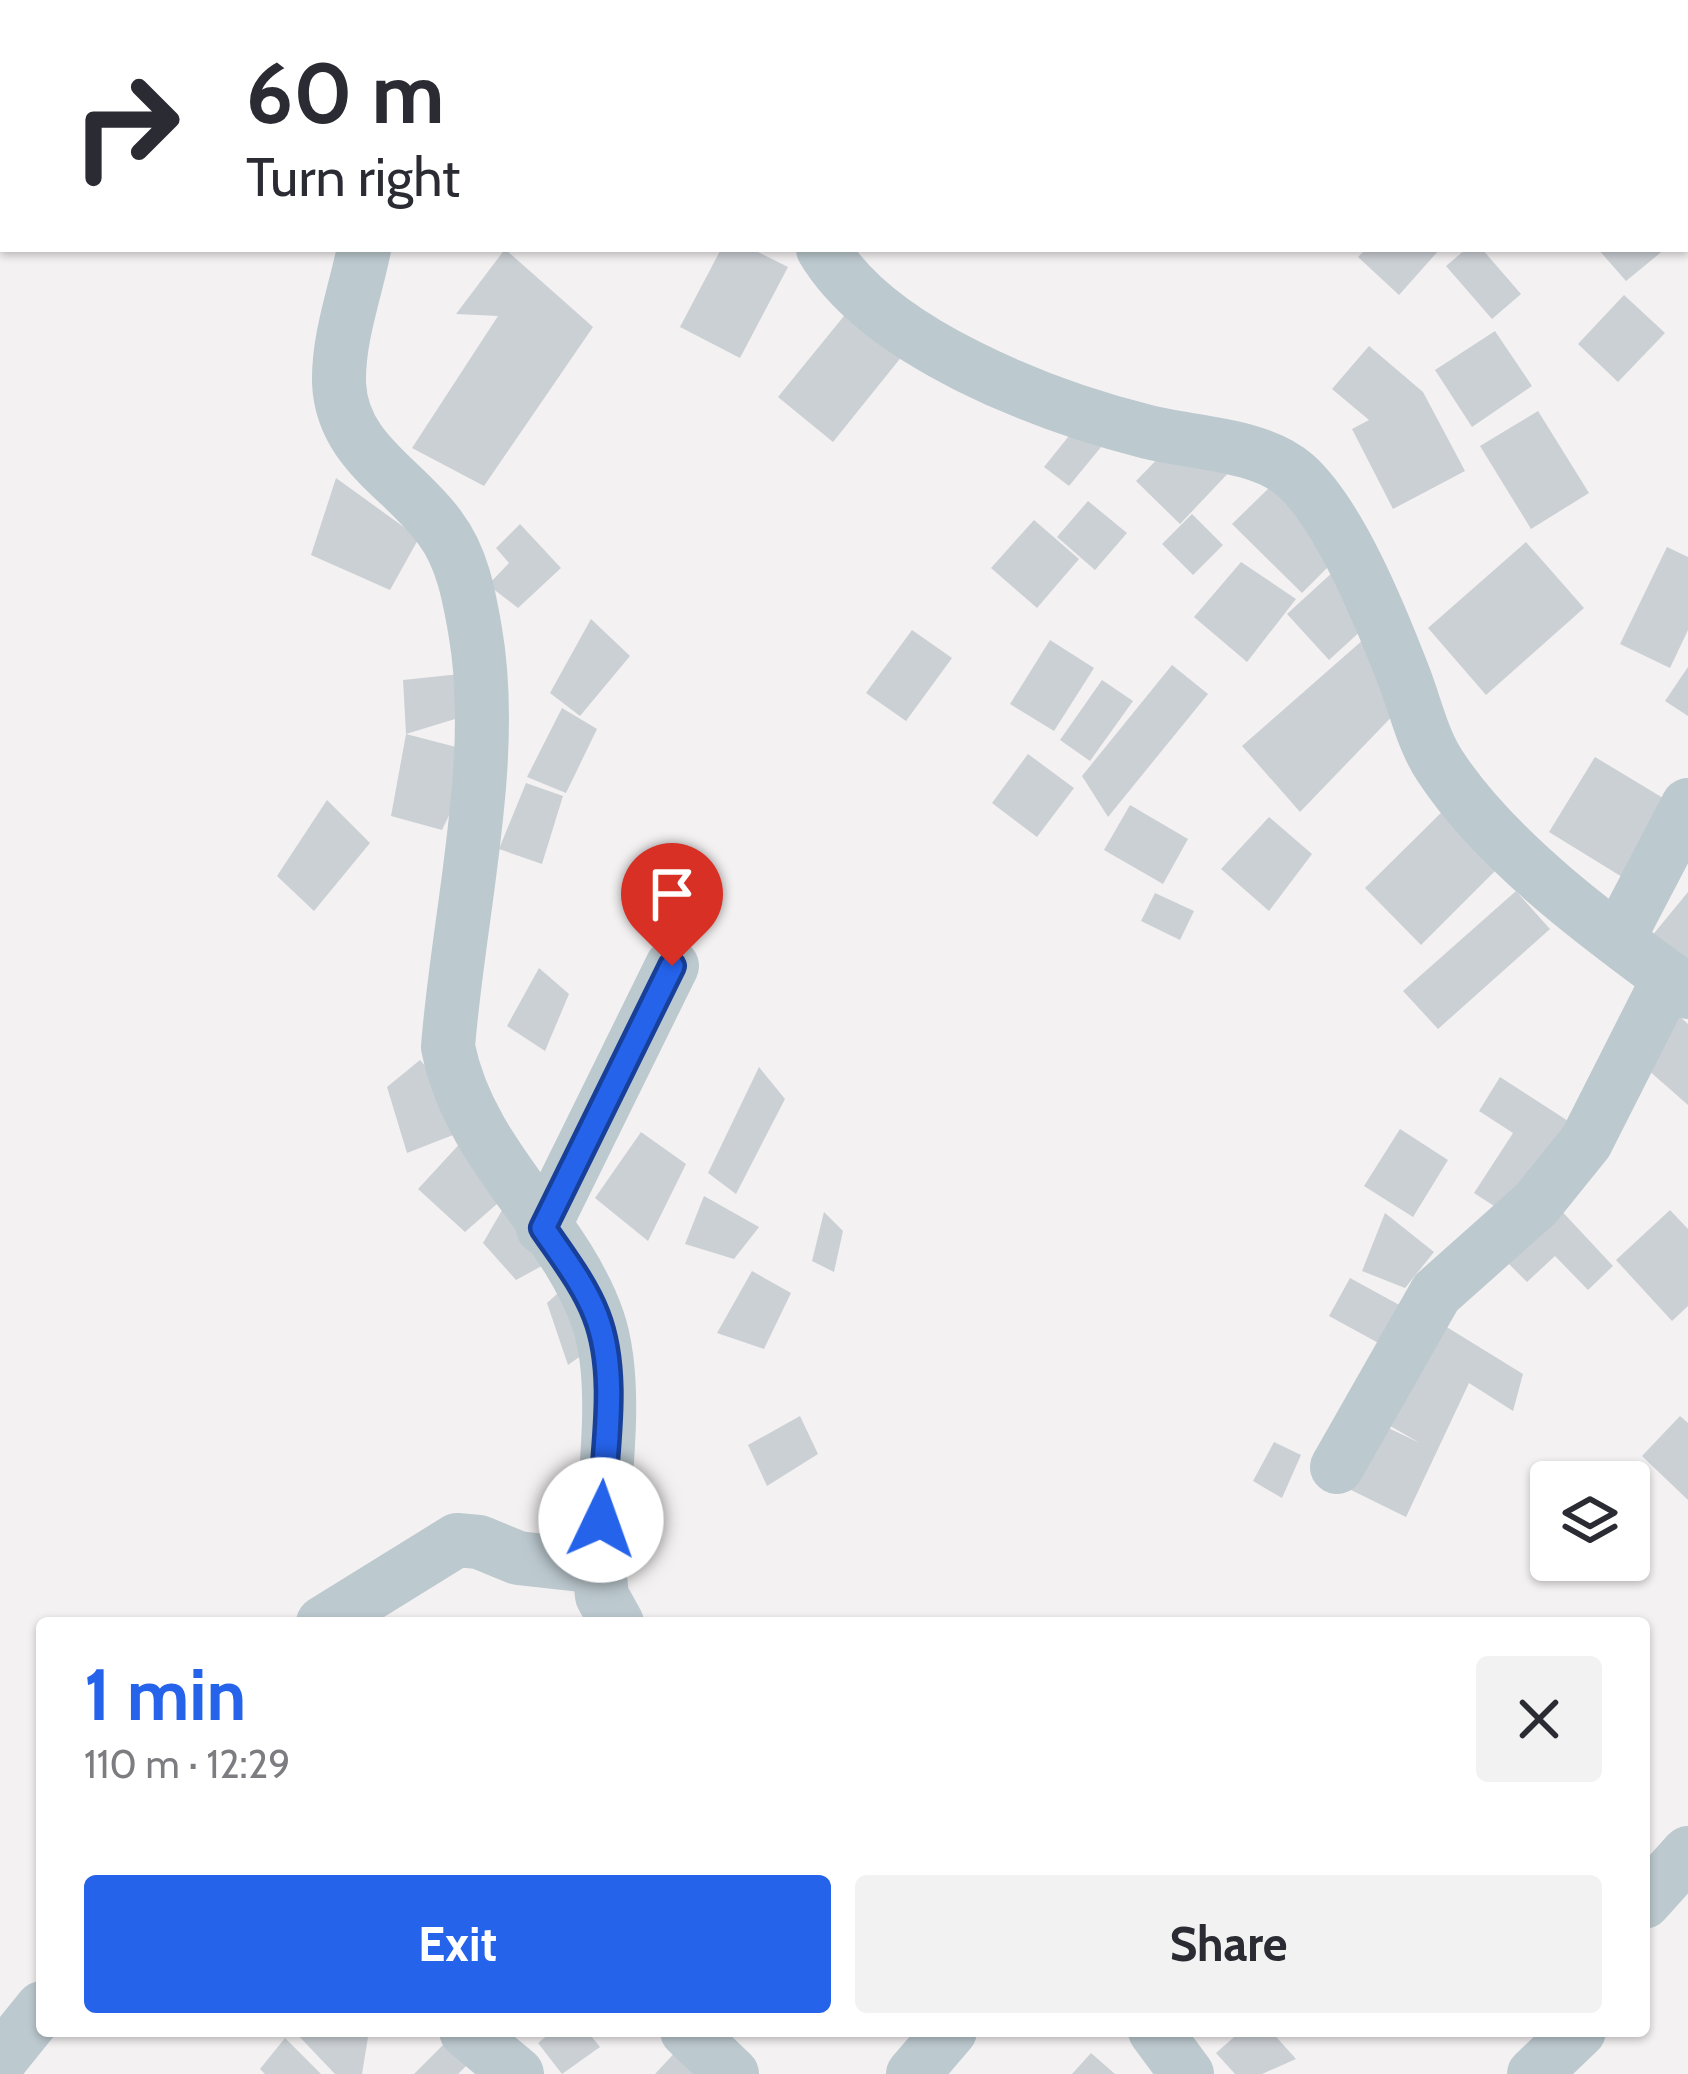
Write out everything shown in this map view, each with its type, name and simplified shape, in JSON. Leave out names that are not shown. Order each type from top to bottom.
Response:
[{"type":"street","points":[[363,252],[342,340],[339,384],[345,420],[358,445],[440,527],[459,560],[476,634],[479,753],[448,1048],[455,1083],[476,1126],[576,1276],[603,1339],[607,1378],[598,1567],[602,1597],[614,1617]]},
{"type":"street","points":[[825,252],[866,304],[896,327],[1031,395],[1144,431],[1262,458],[1292,472],[1331,524],[1402,670],[1440,766],[1556,890],[1678,985],[1586,1142],[1536,1204],[1436,1293],[1337,1467]]},
{"type":"street","points":[[1618,939],[1688,805]]},
{"type":"street","points":[[543,1228],[672,966]]},
{"type":"street","points":[[332,1617],[457,1540],[479,1542],[518,1558],[598,1567]]},
{"type":"street","points":[[1650,1895],[1688,1853]]},
{"type":"street","points":[[0,2060],[36,2015]]},
{"type":"street","points":[[473,2037],[517,2074]]},
{"type":"street","points":[[693,2037],[732,2074]]},
{"type":"street","points":[[913,2074],[945,2037]]},
{"type":"street","points":[[1159,2037],[1186,2074]]},
{"type":"street","points":[[1534,2074],[1574,2037]]},
{"type":"building","points":[[503,252],[508,252],[593,327],[484,486],[412,448],[498,316],[456,314]]},
{"type":"building","points":[[719,252],[758,252],[788,267],[740,358],[680,327]]},
{"type":"building","points":[[1363,252],[1437,252],[1399,295],[1358,257]]},
{"type":"building","points":[[1462,252],[1485,252],[1521,294],[1492,319],[1446,266]]},
{"type":"building","points":[[1601,252],[1661,252],[1626,281]]},
{"type":"building","points":[[1624,295],[1665,333],[1618,382],[1578,344]]},
{"type":"building","points":[[857,300],[911,345],[833,442],[778,397]]},
{"type":"building","points":[[1495,331],[1532,386],[1472,427],[1435,370]]},
{"type":"building","points":[[1369,346],[1423,392],[1465,471],[1393,509],[1352,429],[1369,420],[1332,389]]},
{"type":"building","points":[[1538,411],[1589,493],[1531,529],[1480,446]]},
{"type":"building","points":[[1081,421],[1106,441],[1069,486],[1044,467]]},
{"type":"building","points":[[1171,445],[1235,466],[1180,524],[1136,481]]},
{"type":"building","points":[[336,478],[419,538],[390,590],[311,555]]},
{"type":"building","points":[[1272,485],[1341,554],[1302,593],[1232,524]]},
{"type":"building","points":[[1088,501],[1127,533],[1095,570],[1057,537]]},
{"type":"building","points":[[1192,514],[1223,545],[1193,575],[1162,544]]},
{"type":"building","points":[[1034,520],[1079,559],[1037,608],[991,568]]},
{"type":"building","points":[[520,524],[561,568],[518,608],[488,585],[509,563],[496,548]]},
{"type":"building","points":[[1526,542],[1584,608],[1486,695],[1428,628]]},
{"type":"building","points":[[1667,547],[1688,557],[1688,630],[1670,668],[1620,644]]},
{"type":"building","points":[[1241,562],[1296,599],[1247,662],[1194,617]]},
{"type":"building","points":[[1334,571],[1376,617],[1329,660],[1287,614]]},
{"type":"building","points":[[591,619],[630,656],[580,716],[550,693]]},
{"type":"building","points":[[912,630],[952,658],[906,721],[866,693]]},
{"type":"building","points":[[1364,639],[1404,704],[1300,812],[1242,746]]},
{"type":"building","points":[[1050,640],[1094,668],[1054,731],[1010,704]]},
{"type":"building","points":[[1172,665],[1208,694],[1108,817],[1082,776]]},
{"type":"building","points":[[1688,667],[1688,716],[1665,701]]},
{"type":"building","points":[[460,674],[478,712],[406,734],[403,680]]},
{"type":"building","points":[[1102,680],[1133,701],[1090,761],[1060,740]]},
{"type":"building","points":[[562,708],[597,729],[566,793],[527,777]]},
{"type":"building","points":[[406,734],[479,753],[442,830],[391,816]]},
{"type":"building","points":[[1028,754],[1074,788],[1037,837],[992,803]]},
{"type":"building","points":[[1595,757],[1673,804],[1627,880],[1549,832]]},
{"type":"building","points":[[526,783],[563,796],[542,864],[499,849]]},
{"type":"building","points":[[327,800],[370,843],[314,911],[277,876]]},
{"type":"building","points":[[1453,801],[1509,857],[1421,945],[1365,888]]},
{"type":"building","points":[[1130,805],[1188,839],[1163,884],[1104,850]]},
{"type":"building","points":[[1269,817],[1312,854],[1269,911],[1221,869]]},
{"type":"building","points":[[1516,891],[1550,929],[1438,1029],[1403,991]]},
{"type":"building","points":[[1688,892],[1688,967],[1651,937]]},
{"type":"building","points":[[1155,893],[1194,911],[1180,940],[1141,921]]},
{"type":"building","points":[[539,968],[569,994],[545,1051],[507,1026]]},
{"type":"building","points":[[1679,1016],[1688,1024],[1688,1105],[1639,1062]]},
{"type":"building","points":[[420,1060],[476,1126],[407,1153],[387,1087]]},
{"type":"building","points":[[759,1067],[785,1099],[736,1194],[708,1173]]},
{"type":"building","points":[[1500,1077],[1579,1128],[1508,1215],[1474,1193],[1513,1133],[1479,1111]]},
{"type":"building","points":[[476,1126],[515,1188],[465,1232],[418,1189]]},
{"type":"building","points":[[1400,1129],[1448,1160],[1413,1217],[1364,1186]]},
{"type":"building","points":[[641,1132],[686,1164],[648,1241],[595,1198]]},
{"type":"building","points":[[515,1188],[562,1255],[516,1280],[483,1243]]},
{"type":"building","points":[[704,1196],[759,1227],[734,1259],[685,1244]]},
{"type":"building","points":[[1557,1206],[1613,1266],[1588,1290],[1555,1256],[1527,1282],[1503,1258]]},
{"type":"building","points":[[1670,1210],[1688,1229],[1688,1306],[1672,1321],[1616,1260]]},
{"type":"building","points":[[824,1212],[843,1231],[834,1272],[812,1261]]},
{"type":"building","points":[[1385,1213],[1434,1252],[1405,1288],[1362,1271]]},
{"type":"building","points":[[752,1271],[791,1293],[764,1349],[717,1333]]},
{"type":"building","points":[[576,1277],[623,1326],[568,1365],[547,1303]]},
{"type":"building","points":[[1350,1278],[1403,1307],[1382,1345],[1329,1316]]},
{"type":"building","points":[[1445,1326],[1523,1374],[1513,1411],[1469,1383],[1406,1517],[1349,1489],[1382,1425],[1420,1443],[1385,1423]]},
{"type":"building","points":[[800,1416],[818,1454],[767,1486],[748,1445]]},
{"type":"building","points":[[1680,1416],[1688,1423],[1688,1500],[1650,1461],[1642,1456]]},
{"type":"building","points":[[1274,1442],[1301,1455],[1282,1498],[1253,1481]]},
{"type":"building","points":[[300,2037],[368,2037],[362,2074],[335,2074]]},
{"type":"building","points":[[451,2037],[457,2037],[476,2056],[458,2074],[414,2074]]},
{"type":"building","points":[[546,2037],[592,2037],[600,2047],[562,2074],[538,2043]]},
{"type":"building","points":[[1234,2037],[1276,2037],[1296,2059],[1262,2074],[1235,2074],[1216,2053]]},
{"type":"building","points":[[285,2038],[321,2074],[265,2074],[260,2069]]},
{"type":"building","points":[[681,2046],[712,2074],[655,2074]]},
{"type":"building","points":[[1091,2053],[1115,2074],[1072,2074]]},
{"type":"route","points":[[601,1520],[607,1378],[603,1339],[576,1276],[543,1228],[672,966]]}]
